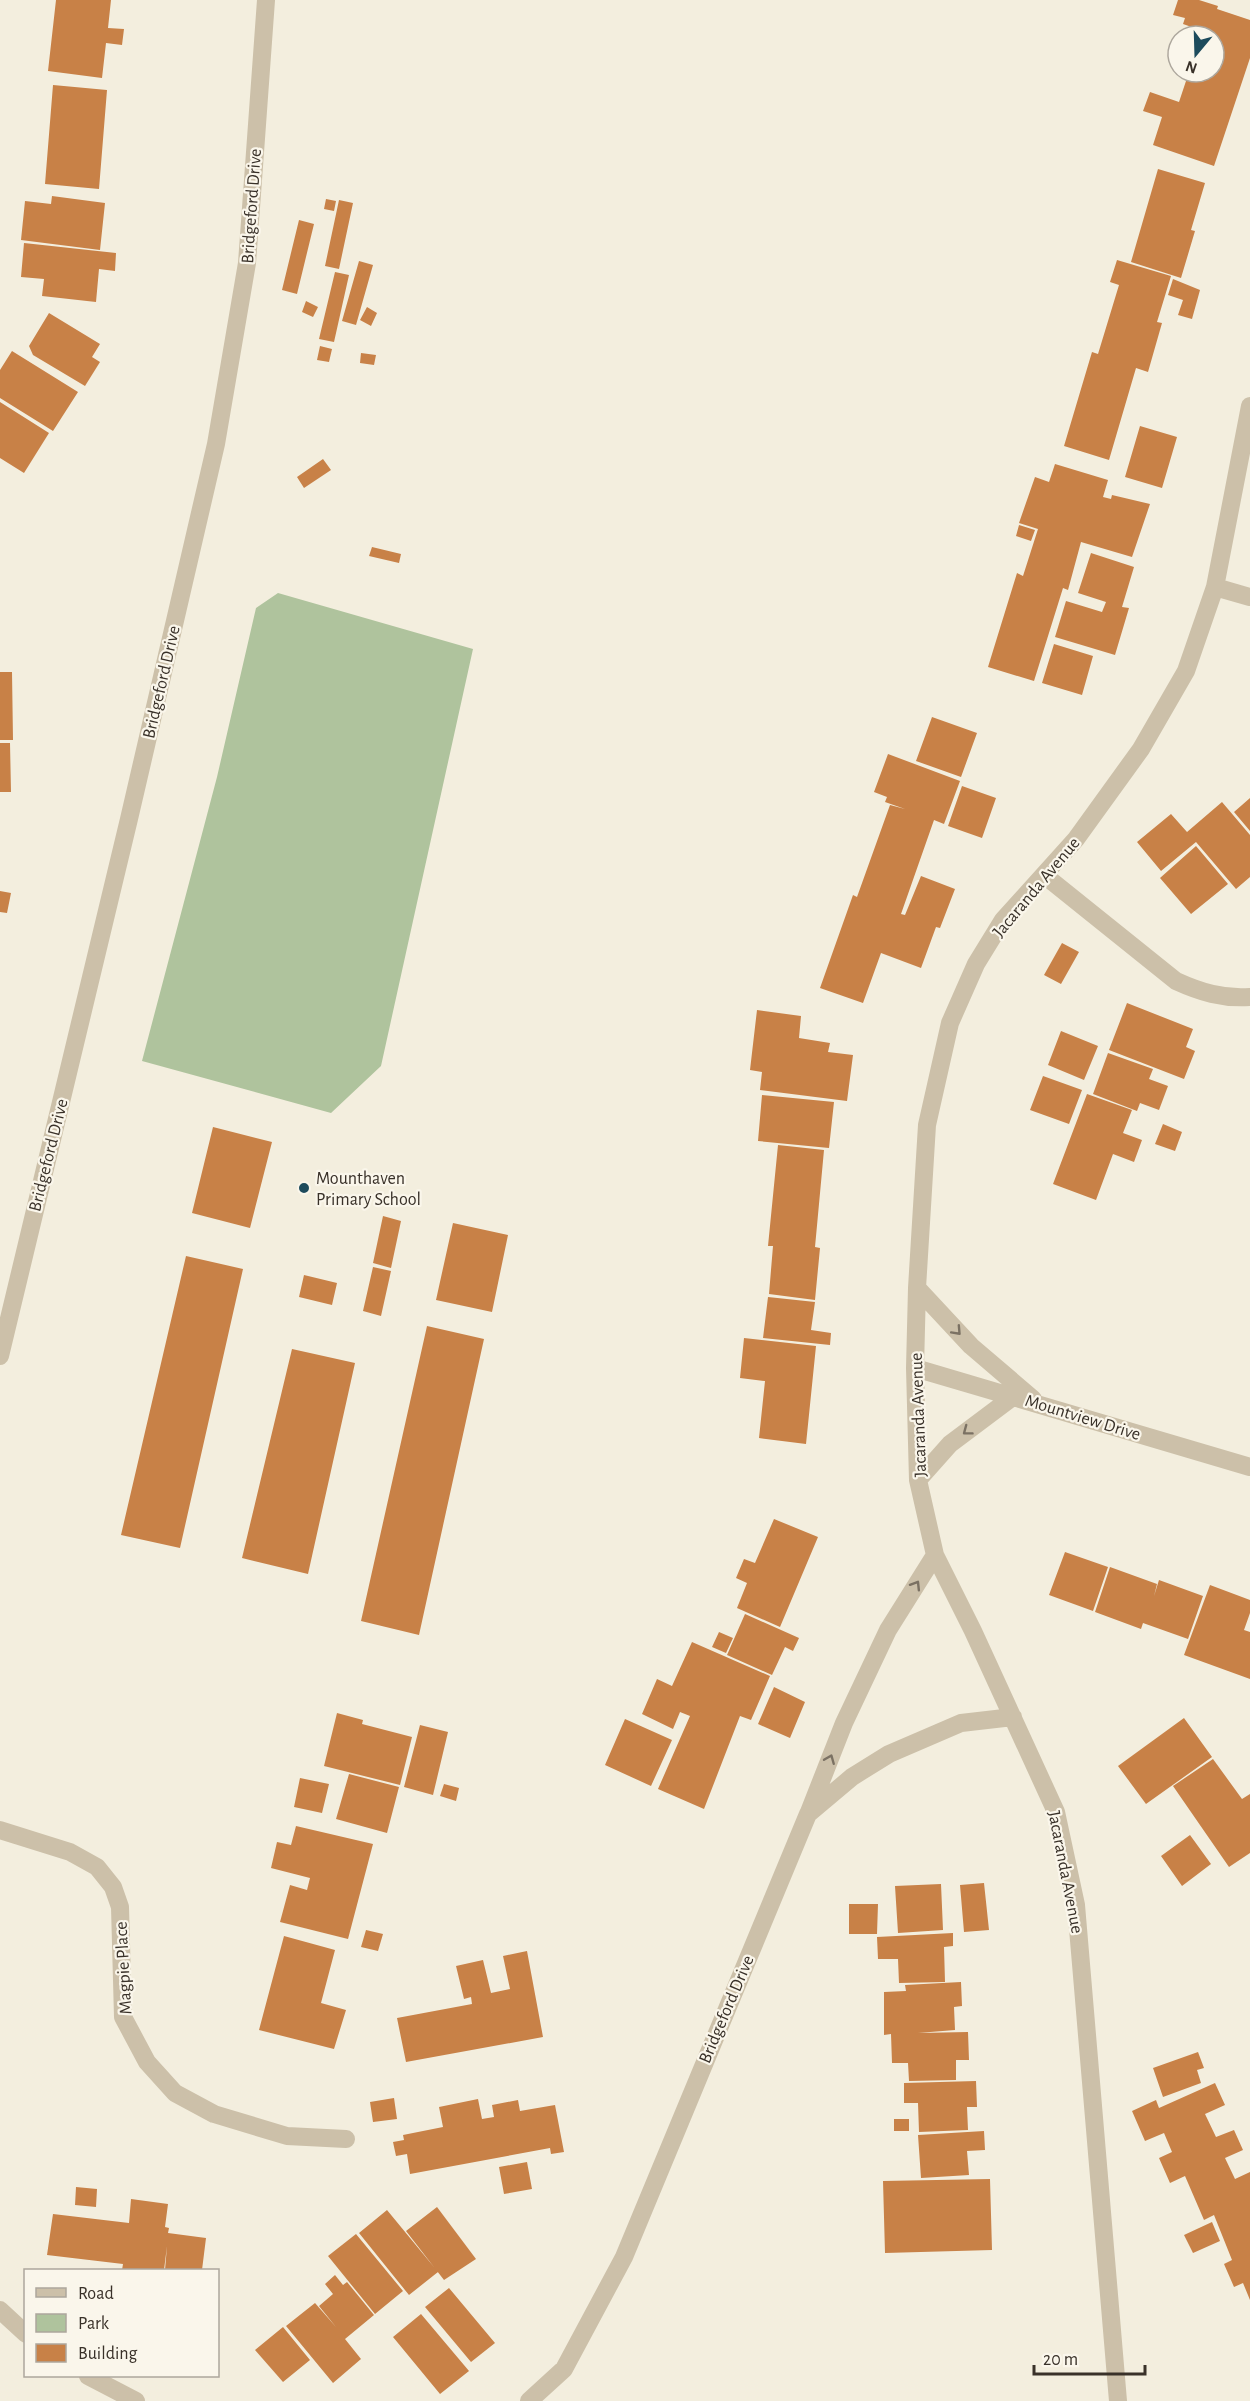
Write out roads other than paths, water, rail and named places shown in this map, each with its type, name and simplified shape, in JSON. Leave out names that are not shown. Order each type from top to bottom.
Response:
[{"type":"street","name":"Bridgeford Drive","points":[[0,1356],[132,807],[216,444],[247,263],[266,0]]},
{"type":"street","name":"Jacaranda Avenue","points":[[1118,2401],[1076,1905],[1056,1812],[935,1555],[918,1480],[915,1368],[917,1288],[927,1125],[950,1023],[976,964],[1003,920],[1076,839],[1141,749],[1186,671],[1215,587],[1250,406]]},
{"type":"street","points":[[1215,587],[1250,597]]},
{"type":"street","points":[[1044,875],[1176,981],[1218,996],[1250,997]]},
{"type":"street","points":[[917,1288],[971,1346],[1038,1403]]},
{"type":"street","name":"Mountview Drive","points":[[915,1368],[1250,1467]]},
{"type":"street","points":[[918,1480],[950,1444],[1014,1396]]},
{"type":"street","points":[[808,1814],[844,1723],[888,1630],[935,1555]]},
{"type":"street","name":"Bridgeford Drive","points":[[529,2401],[564,2369],[624,2257],[808,1814],[852,1777],[889,1754],[961,1723],[1013,1717]]},
{"type":"street","name":"Magpie Place","points":[[0,1830],[70,1852],[97,1868],[113,1887],[120,1908],[123,2017],[147,2062],[175,2093],[214,2114],[287,2136],[346,2139]]},
{"type":"street","points":[[0,2310],[24,2332]]},
{"type":"street","points":[[90,2377],[136,2401]]},
{"type":"place","name":"Mounthaven Primary School","points":[[304,1188]]}]
